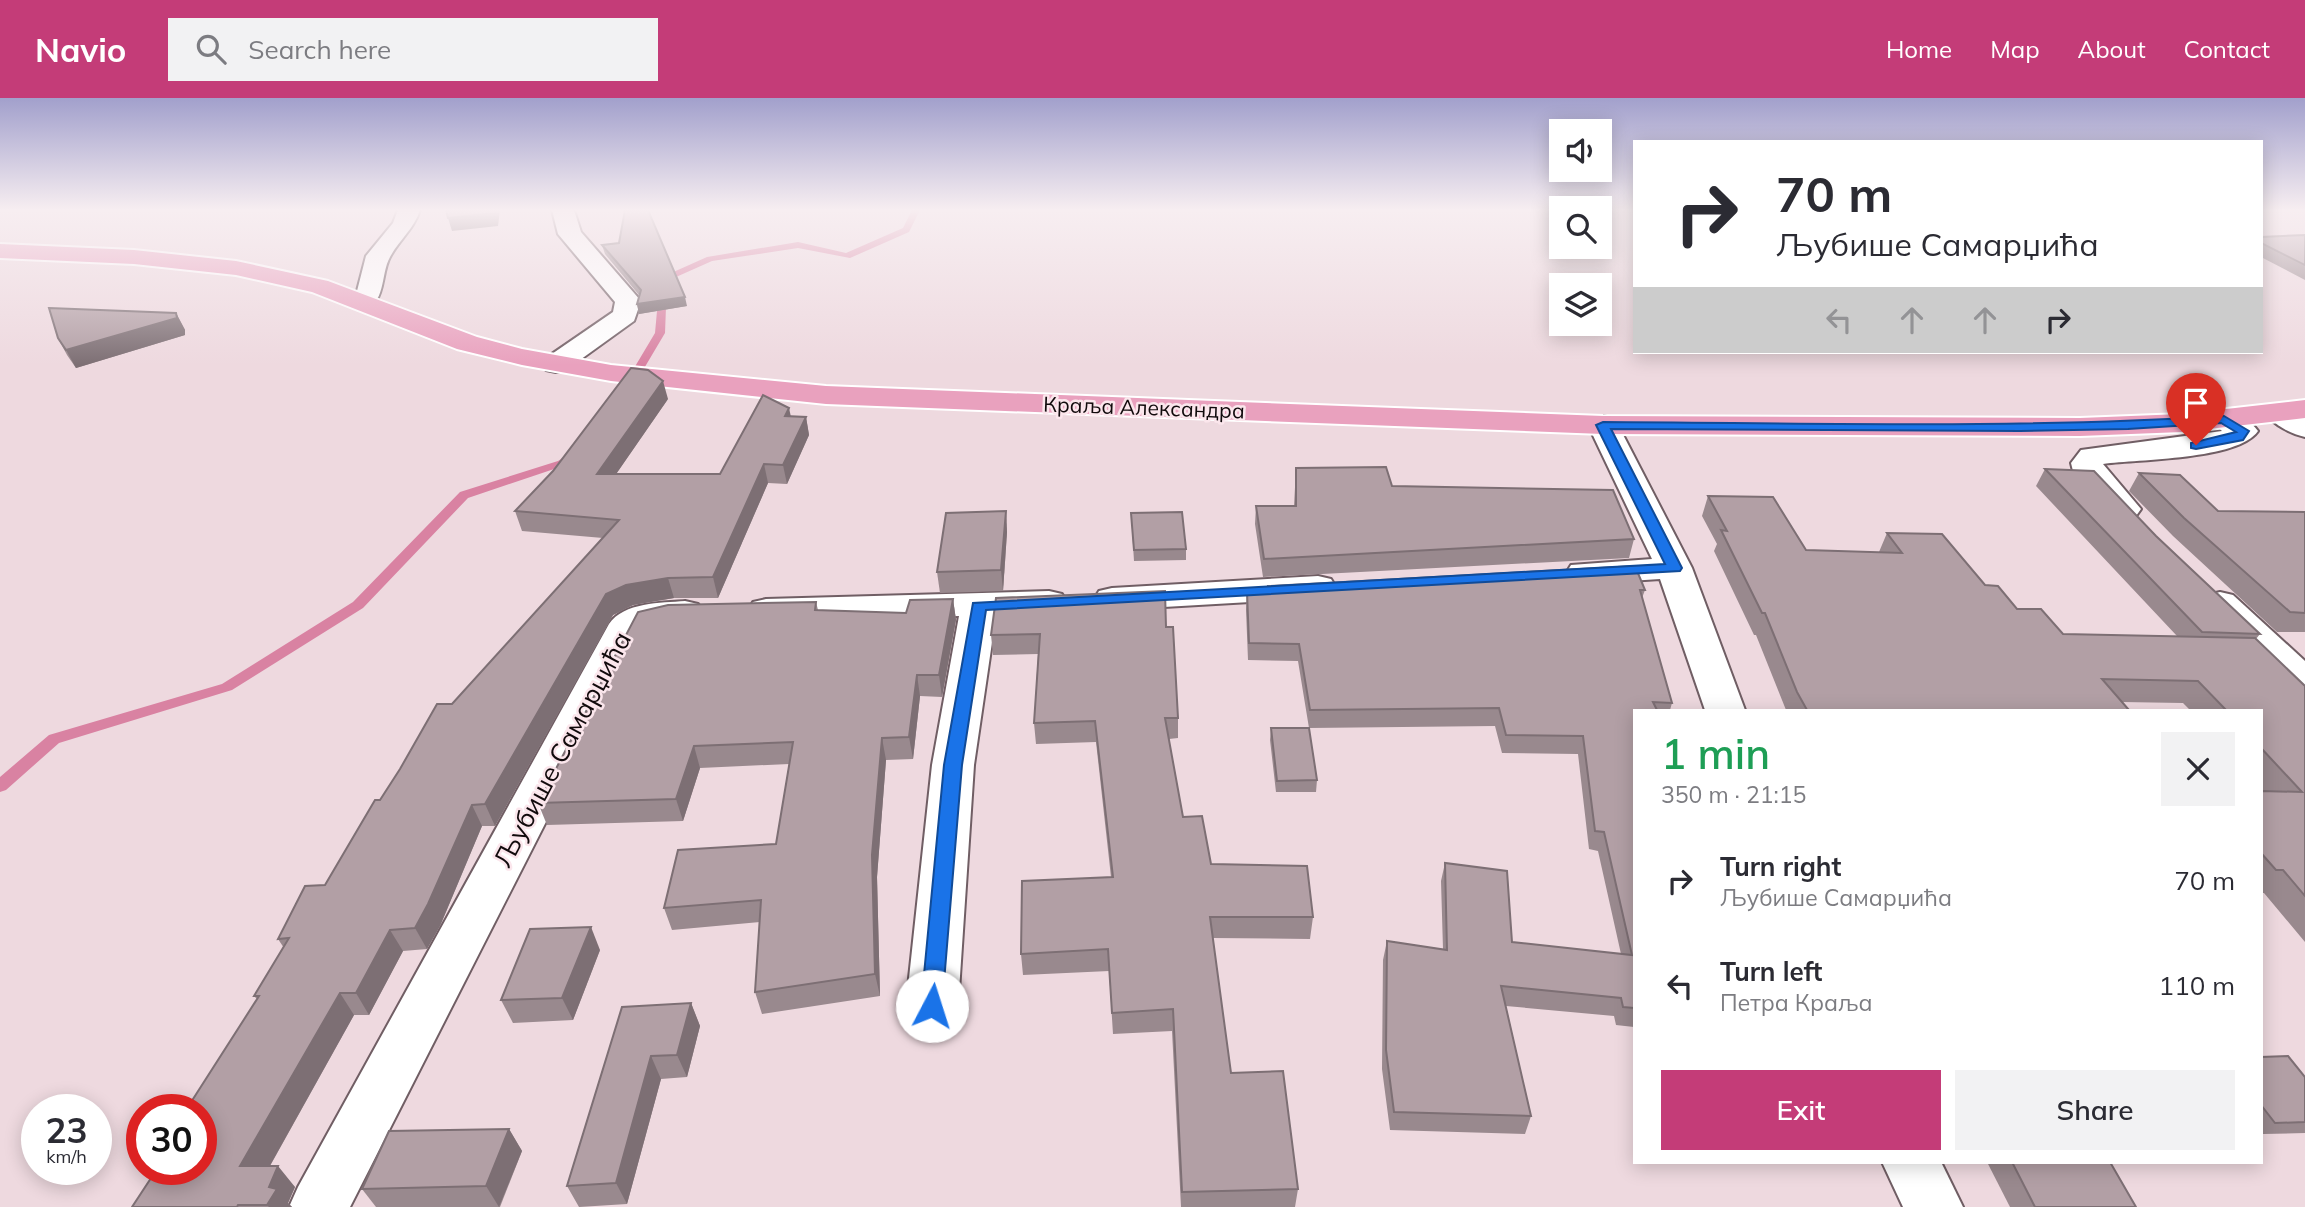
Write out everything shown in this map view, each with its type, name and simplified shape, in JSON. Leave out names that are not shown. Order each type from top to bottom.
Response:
[{"type":"main road","name":"Краља Александра","points":[[184,262],[285,277],[361,301],[467,343],[556,364],[720,385],[875,397],[1603,425],[2020,428],[2128,426],[2297,417]]},
{"type":"street","points":[[361,301],[370,293],[377,262]]},
{"type":"street","points":[[556,364],[625,315],[628,301],[594,262]]},
{"type":"street","points":[[2142,527],[2094,478],[2087,463],[2092,457],[2105,454],[2196,445],[2238,437],[2243,431],[2224,419]]},
{"type":"street","points":[[1603,425],[1674,568],[1725,709]]},
{"type":"street","points":[[1549,575],[1674,568]]},
{"type":"street","points":[[2198,582],[2305,683]]},
{"type":"street","name":"Љубише Самарџића","points":[[319,1207],[628,624],[646,616],[674,612],[979,606],[1354,586]]},
{"type":"street","points":[[932,1006],[953,765],[979,606]]},
{"type":"street","points":[[1911,1164],[1933,1207]]},
{"type":"building","points":[[617,262],[670,262],[685,297],[637,304],[641,290]]},
{"type":"building","points":[[49,308],[176,313],[177,318],[66,350],[58,338]]},
{"type":"building","points":[[631,368],[648,370],[663,381],[597,474],[720,474],[763,395],[789,408],[785,416],[806,417],[783,465],[764,464],[713,577],[668,578],[626,585],[606,594],[485,804],[472,805],[415,928],[390,930],[356,993],[340,993],[240,1166],[278,1166],[269,1187],[277,1189],[267,1205],[132,1207],[146,1185],[217,1185],[217,1094],[196,1094],[259,996],[254,996],[289,938],[278,939],[305,886],[325,885],[375,800],[380,800],[400,769],[437,704],[452,704],[619,520],[515,511],[553,471]]},
{"type":"building","points":[[1386,467],[1392,486],[1613,490],[1634,539],[1264,559],[1256,506],[1296,506],[1296,468]]},
{"type":"building","points":[[2045,469],[2094,471],[2156,536],[2260,634],[2202,632]]},
{"type":"building","points":[[2139,473],[2180,475],[2218,511],[2305,512],[2305,613],[2290,612],[2184,518]]},
{"type":"building","points":[[1708,496],[1773,497],[1806,550],[1902,553],[1887,533],[1942,534],[1985,585],[1998,586],[2017,609],[2041,609],[2063,634],[2255,638],[2305,686],[2305,896],[2283,870],[2276,870],[2263,855],[2263,791],[2302,792],[2263,750],[2263,709],[2225,709],[2198,681],[2102,679],[2128,709],[1806,709],[1765,613],[1762,613],[1721,530],[1727,531]]},
{"type":"building","points":[[1006,511],[1001,570],[937,572],[946,513]]},
{"type":"building","points":[[1182,512],[1186,549],[1134,550],[1131,513]]},
{"type":"building","points":[[1635,566],[1645,590],[1640,590],[1672,703],[1653,702],[1656,709],[1633,709],[1633,1008],[1623,1007],[1621,998],[1501,986],[1531,1116],[1394,1112],[1386,1050],[1387,941],[1447,950],[1445,863],[1507,871],[1512,942],[1632,955],[1604,832],[1595,831],[1583,736],[1506,735],[1499,708],[1310,710],[1299,644],[1249,643],[1247,592],[1269,593],[1268,586]]},
{"type":"building","points":[[1165,591],[1166,627],[1173,627],[1178,718],[1165,718],[1183,817],[1202,816],[1211,864],[1307,866],[1313,917],[1210,917],[1231,1073],[1283,1071],[1298,1189],[1182,1192],[1173,1009],[1112,1013],[1108,949],[1021,954],[1022,881],[1113,877],[1095,721],[1034,723],[1040,634],[991,635],[996,598]]},
{"type":"building","points":[[953,599],[939,675],[917,675],[909,737],[882,738],[872,855],[875,974],[755,992],[761,900],[664,908],[678,850],[776,844],[793,742],[694,746],[676,799],[538,803],[638,612],[668,605],[816,602],[815,610],[906,613],[910,600]]},
{"type":"building","points":[[1271,728],[1309,728],[1317,780],[1277,781]]},
{"type":"building","points":[[591,927],[562,998],[501,1000],[530,929]]},
{"type":"building","points":[[691,1003],[677,1055],[651,1056],[616,1183],[567,1186],[622,1007]]},
{"type":"building","points":[[2288,1056],[2305,1077],[2305,1122],[2275,1123],[2263,1108],[2263,1057]]},
{"type":"building","points":[[509,1129],[486,1186],[362,1189],[389,1131]]},
{"type":"building","points":[[2013,1164],[2111,1164],[2136,1207],[2035,1207]]},
{"type":"waterway","points":[[629,385],[660,333],[663,280],[704,262]]},
{"type":"waterway","points":[[0,786],[54,739],[227,687],[358,605],[464,495],[562,463],[574,454]]},
{"type":"route","points":[[932,1006],[953,765],[979,606],[1674,568],[1603,425],[2020,428],[2128,426],[2224,419],[2243,431],[2238,437],[2196,445]]}]
